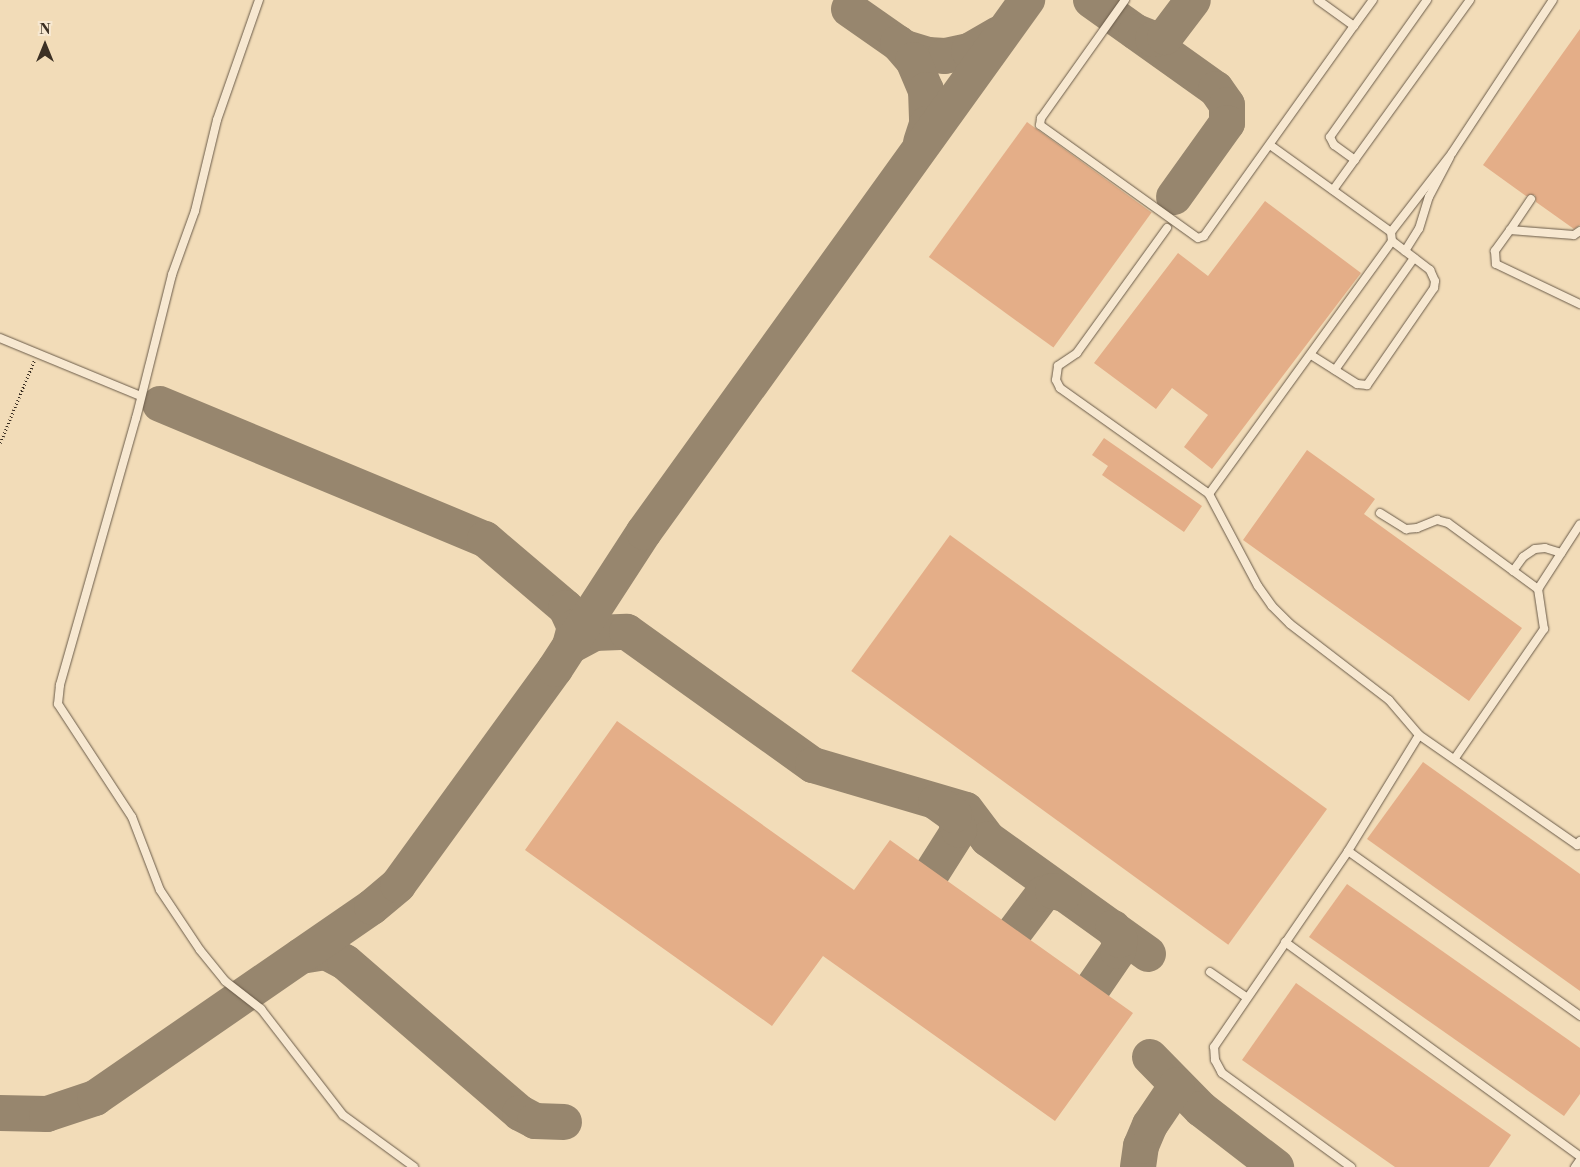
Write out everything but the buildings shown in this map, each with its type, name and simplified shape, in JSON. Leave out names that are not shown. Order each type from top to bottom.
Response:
[{"type":"lane","points":[[259,0],[218,120],[195,211],[172,275],[142,396],[60,686],[58,704],[132,817],[160,890],[200,950],[225,981],[261,1010],[343,1115],[414,1167]]},
{"type":"lane","points":[[1124,0],[1041,118],[1040,125],[1198,238],[1204,236],[1373,0]]},
{"type":"lane","points":[[1318,0],[1354,26]]},
{"type":"lane","points":[[1356,160],[1334,145],[1330,137],[1427,0]]},
{"type":"lane","points":[[1333,190],[1470,0]]},
{"type":"lane","points":[[1390,232],[1452,153],[1553,0]]},
{"type":"lane","points":[[1270,144],[1390,232],[1392,241],[1433,275],[1434,288],[1377,375],[1362,386],[1311,355]]},
{"type":"lane","points":[[1405,251],[1419,229],[1429,197],[1452,153]]},
{"type":"lane","points":[[1531,199],[1495,251],[1496,264],[1580,304]]},
{"type":"lane","points":[[1167,228],[1077,353],[1058,366],[1056,380],[1060,388],[1209,494],[1258,586],[1272,606],[1290,624],[1389,700],[1419,734],[1579,845]]},
{"type":"lane","points":[[1510,230],[1574,235],[1580,232]]},
{"type":"lane","points":[[1209,494],[1392,241]]},
{"type":"lane","points":[[1335,370],[1414,258]]},
{"type":"lane","points":[[0,338],[142,396]]},
{"type":"lane","points":[[1380,513],[1406,529],[1442,520],[1538,589]]},
{"type":"lane","points":[[1455,758],[1544,629],[1538,589],[1580,524]]},
{"type":"lane","points":[[1513,571],[1523,557],[1535,549],[1545,548],[1561,553]]},
{"type":"lane","points":[[1351,1167],[1217,1067],[1213,1054],[1217,1039],[1348,851],[1419,734]]},
{"type":"lane","points":[[1348,851],[1580,1016]]},
{"type":"lane","points":[[1285,942],[1580,1156]]},
{"type":"lane","points":[[1210,972],[1246,998]]},
{"type":"lane","points":[[1575,1167],[1580,1160]]},
{"type":"path","points":[[0,443],[37,353]]},
{"type":"taxiway","points":[[0,1113],[47,1114],[95,1098],[372,907],[398,885],[555,669],[644,532],[1027,0]]},
{"type":"taxiway","points":[[1091,0],[1216,89],[1227,105],[1227,123],[1174,197]]},
{"type":"taxiway","points":[[1136,32],[1153,39],[1165,37],[1193,0]]},
{"type":"taxiway","points":[[849,9],[905,48],[928,55],[945,56],[969,51],[998,34]]},
{"type":"taxiway","points":[[898,43],[913,60],[926,90],[927,124],[921,142]]},
{"type":"taxiway","points":[[160,404],[485,539],[566,608],[575,627],[570,646]]},
{"type":"taxiway","points":[[570,646],[594,633],[627,632],[813,765],[966,810],[988,839],[1148,954]]},
{"type":"taxiway","points":[[933,871],[959,830],[954,815],[936,802]]},
{"type":"taxiway","points":[[1016,930],[1043,894],[1053,891],[1064,894]]},
{"type":"taxiway","points":[[1094,986],[1118,951],[1120,940],[1113,928]]},
{"type":"taxiway","points":[[301,956],[326,952],[345,962],[520,1113],[535,1121],[564,1122]]},
{"type":"taxiway","points":[[1150,1057],[1201,1109],[1276,1167]]},
{"type":"taxiway","points":[[1138,1167],[1141,1146],[1150,1125],[1177,1085]]}]
